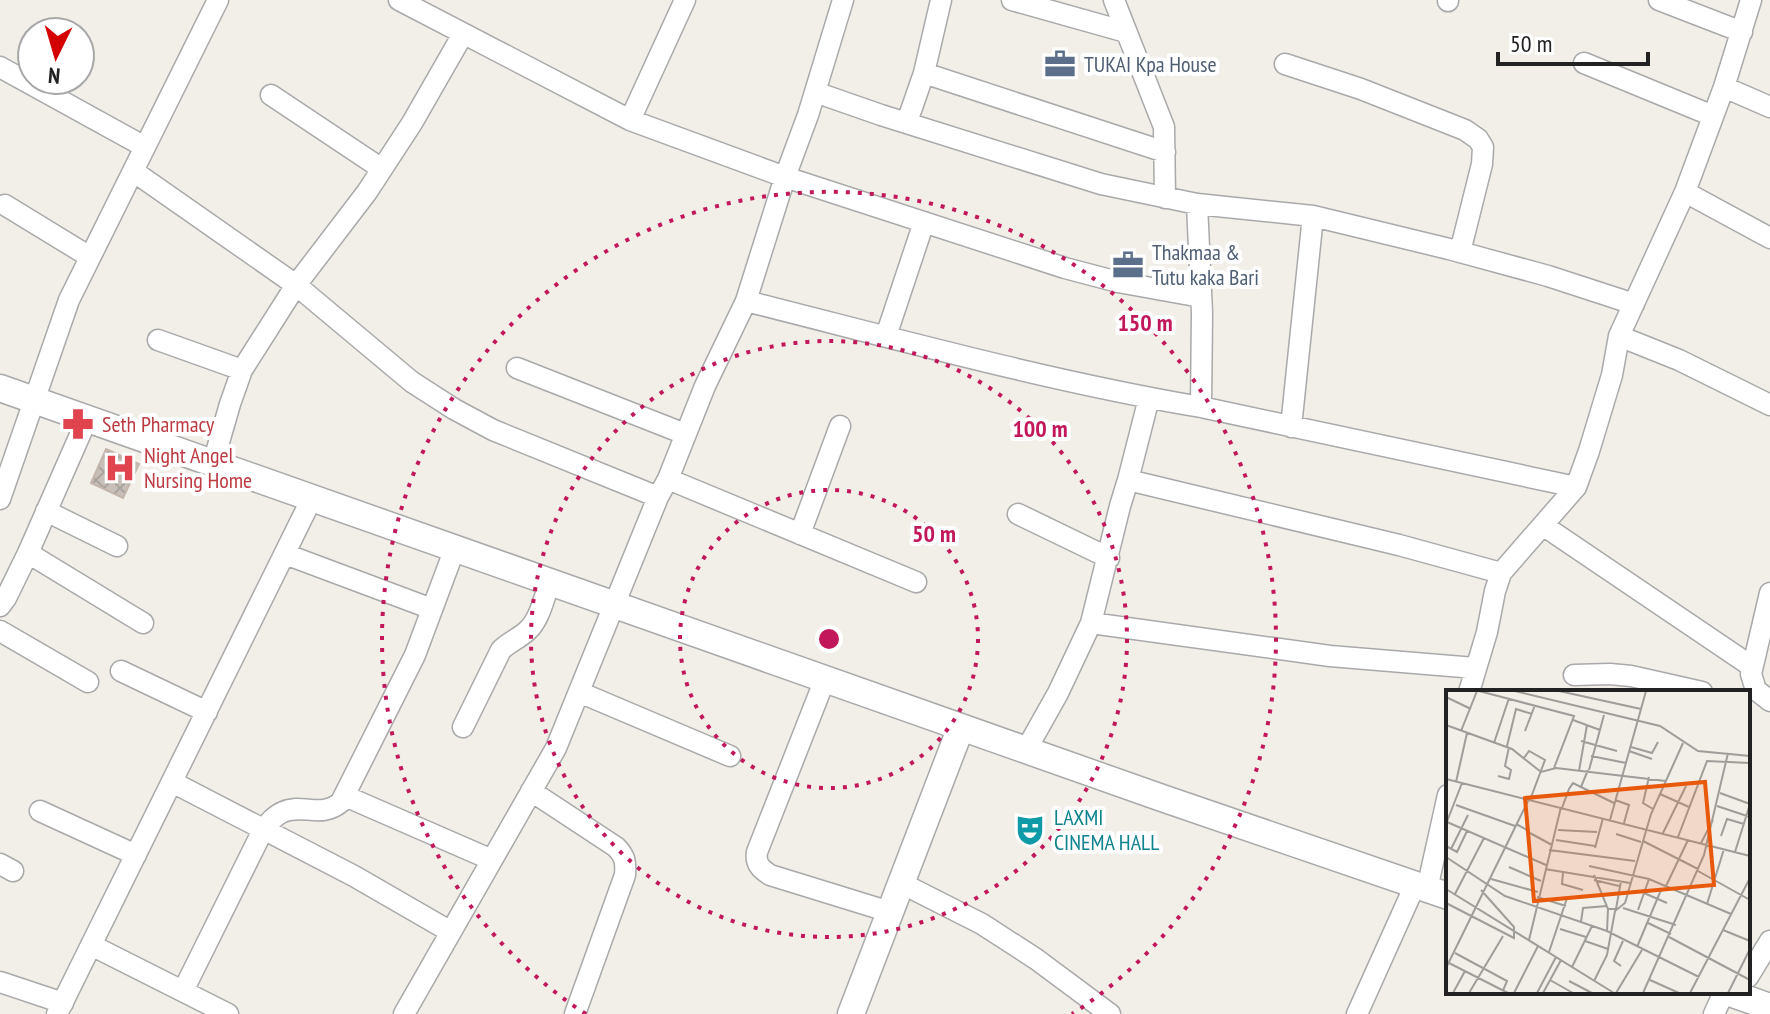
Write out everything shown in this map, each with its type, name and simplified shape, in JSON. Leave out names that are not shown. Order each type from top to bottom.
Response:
[{"type":"street","points":[[0,499],[69,300],[218,0]]},
{"type":"street","points":[[399,0],[630,120],[785,177],[1065,268],[1118,282],[1201,297]]},
{"type":"street","points":[[630,120],[685,0]]},
{"type":"street","points":[[404,1014],[556,748],[705,386],[746,301],[843,0]]},
{"type":"street","points":[[907,122],[924,73],[941,0]]},
{"type":"street","points":[[1012,0],[1059,7],[1126,32]]},
{"type":"street","points":[[1114,0],[1164,127],[1165,198]]},
{"type":"street","points":[[1659,0],[1742,32]]},
{"type":"street","points":[[1470,690],[1501,573],[1576,487],[1612,375],[1619,336],[1685,192],[1724,87],[1751,0]]},
{"type":"street","points":[[213,463],[242,370],[296,285],[382,169],[463,34]]},
{"type":"street","points":[[1584,63],[1713,116]]},
{"type":"street","points":[[1285,64],[1361,89],[1465,130],[1478,139],[1483,147],[1482,164],[1460,252]]},
{"type":"street","points":[[0,67],[145,147]]},
{"type":"street","points":[[924,73],[1165,152]]},
{"type":"street","points":[[1724,87],[1770,107]]},
{"type":"street","points":[[815,92],[1101,184],[1197,204],[1313,216],[1548,276],[1634,304]]},
{"type":"street","points":[[271,95],[382,169]]},
{"type":"street","points":[[133,171],[296,285],[412,382],[493,430],[800,534],[916,582]]},
{"type":"street","points":[[1685,192],[1770,238]]},
{"type":"street","points":[[1197,204],[1201,407]]},
{"type":"street","points":[[5,205],[90,257]]},
{"type":"street","points":[[1291,427],[1313,216]]},
{"type":"street","points":[[886,336],[924,222]]},
{"type":"street","points":[[746,301],[1149,398],[1576,487]]},
{"type":"street","points":[[1619,336],[1679,360],[1770,405]]},
{"type":"street","points":[[158,340],[242,370]]},
{"type":"street","points":[[517,368],[685,434]]},
{"type":"street","points":[[0,388],[1430,890]]},
{"type":"street","points":[[1026,750],[1058,693],[1091,623],[1149,398]]},
{"type":"street","points":[[0,606],[28,553],[87,419]]},
{"type":"street","points":[[800,534],[840,426]]},
{"type":"street","points":[[1128,480],[1399,545],[1501,573]]},
{"type":"street","points":[[0,982],[60,1009],[312,498]]},
{"type":"street","points":[[46,511],[117,546]]},
{"type":"street","points":[[1018,514],[1109,558]]},
{"type":"street","points":[[1544,526],[1751,666]]},
{"type":"street","points":[[183,991],[263,830],[278,814],[287,810],[326,811],[334,808],[345,796],[415,655],[455,548]]},
{"type":"street","points":[[28,553],[143,623]]},
{"type":"street","points":[[285,554],[432,609]]},
{"type":"street","points":[[463,727],[501,650],[534,622],[550,582]]},
{"type":"street","points":[[1761,699],[1752,680],[1751,666],[1770,593]]},
{"type":"street","points":[[1091,623],[1330,656],[1475,668]]},
{"type":"street","points":[[0,631],[88,682]]},
{"type":"street","points":[[121,671],[207,712]]},
{"type":"street","points":[[1574,675],[1631,676],[1693,690]]},
{"type":"street","points":[[825,679],[756,859],[760,868],[770,875],[890,912]]},
{"type":"street","points":[[579,692],[730,756]]},
{"type":"street","points":[[851,1014],[961,727]]},
{"type":"street","points":[[172,782],[354,876],[451,932]]},
{"type":"street","points":[[531,791],[616,847],[626,862],[625,875],[575,1014]]},
{"type":"street","points":[[345,796],[492,860]]},
{"type":"street","points":[[1357,1014],[1430,890],[1446,806]]},
{"type":"street","points":[[40,811],[136,855]]},
{"type":"street","points":[[901,883],[982,924],[1036,959],[1110,1014]]},
{"type":"street","points":[[1750,969],[1770,941]]},
{"type":"street","points":[[91,945],[228,1014]]},
{"type":"street","points":[[1714,1014],[1732,994]]},
{"type":"street","points":[[1743,994],[1770,1007]]},
{"type":"building","points":[[106,449],[139,464],[123,498],[91,483]]},
{"type":"place","name":"TUKAI Kpa House","points":[[1060,64]]},
{"type":"place","name":"Thakmaa & Tutu kaka Bari","points":[[1128,265]]},
{"type":"place","name":"Seth Pharmacy","points":[[78,424]]},
{"type":"place","name":"Night Angel Nursing Home","points":[[120,468]]},
{"type":"place","name":"LAXMI CINEMA HALL","points":[[1030,830]]}]
